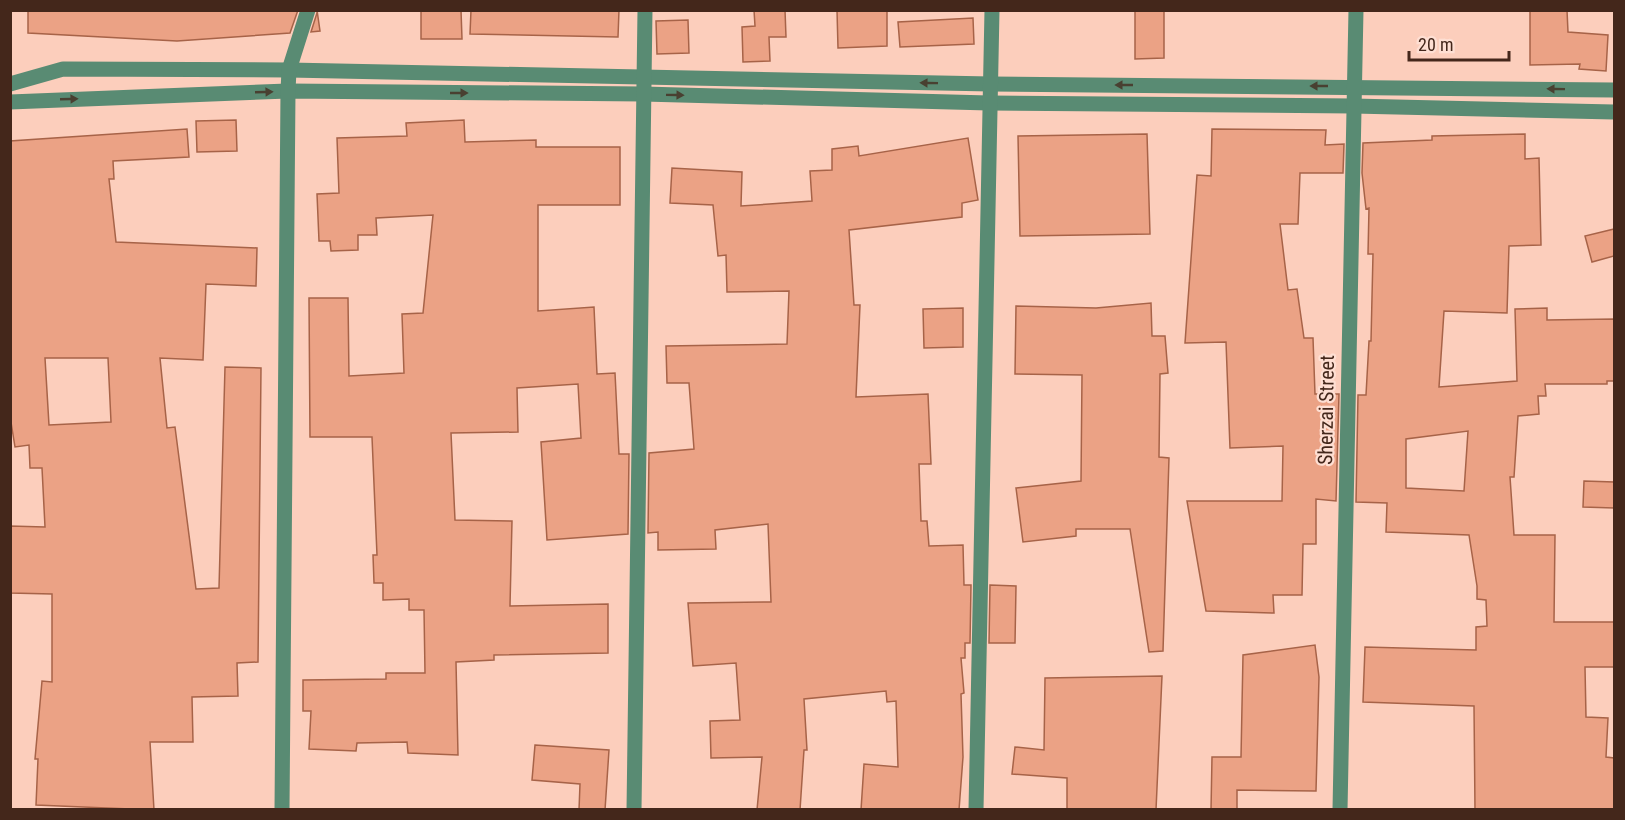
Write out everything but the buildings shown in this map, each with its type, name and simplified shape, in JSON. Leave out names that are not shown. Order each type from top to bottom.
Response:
[{"type":"street","points":[[282,810],[288,91],[289,70],[308,10]]},
{"type":"street","points":[[634,810],[645,10]]},
{"type":"street","points":[[976,810],[992,10]]},
{"type":"street","name":"Sherzai Street","points":[[1340,810],[1356,10]]},
{"type":"street","points":[[10,84],[63,69],[289,70],[991,84],[1614,90]]},
{"type":"street","points":[[10,102],[288,91],[643,94],[989,103],[1353,106],[1614,112]]}]
